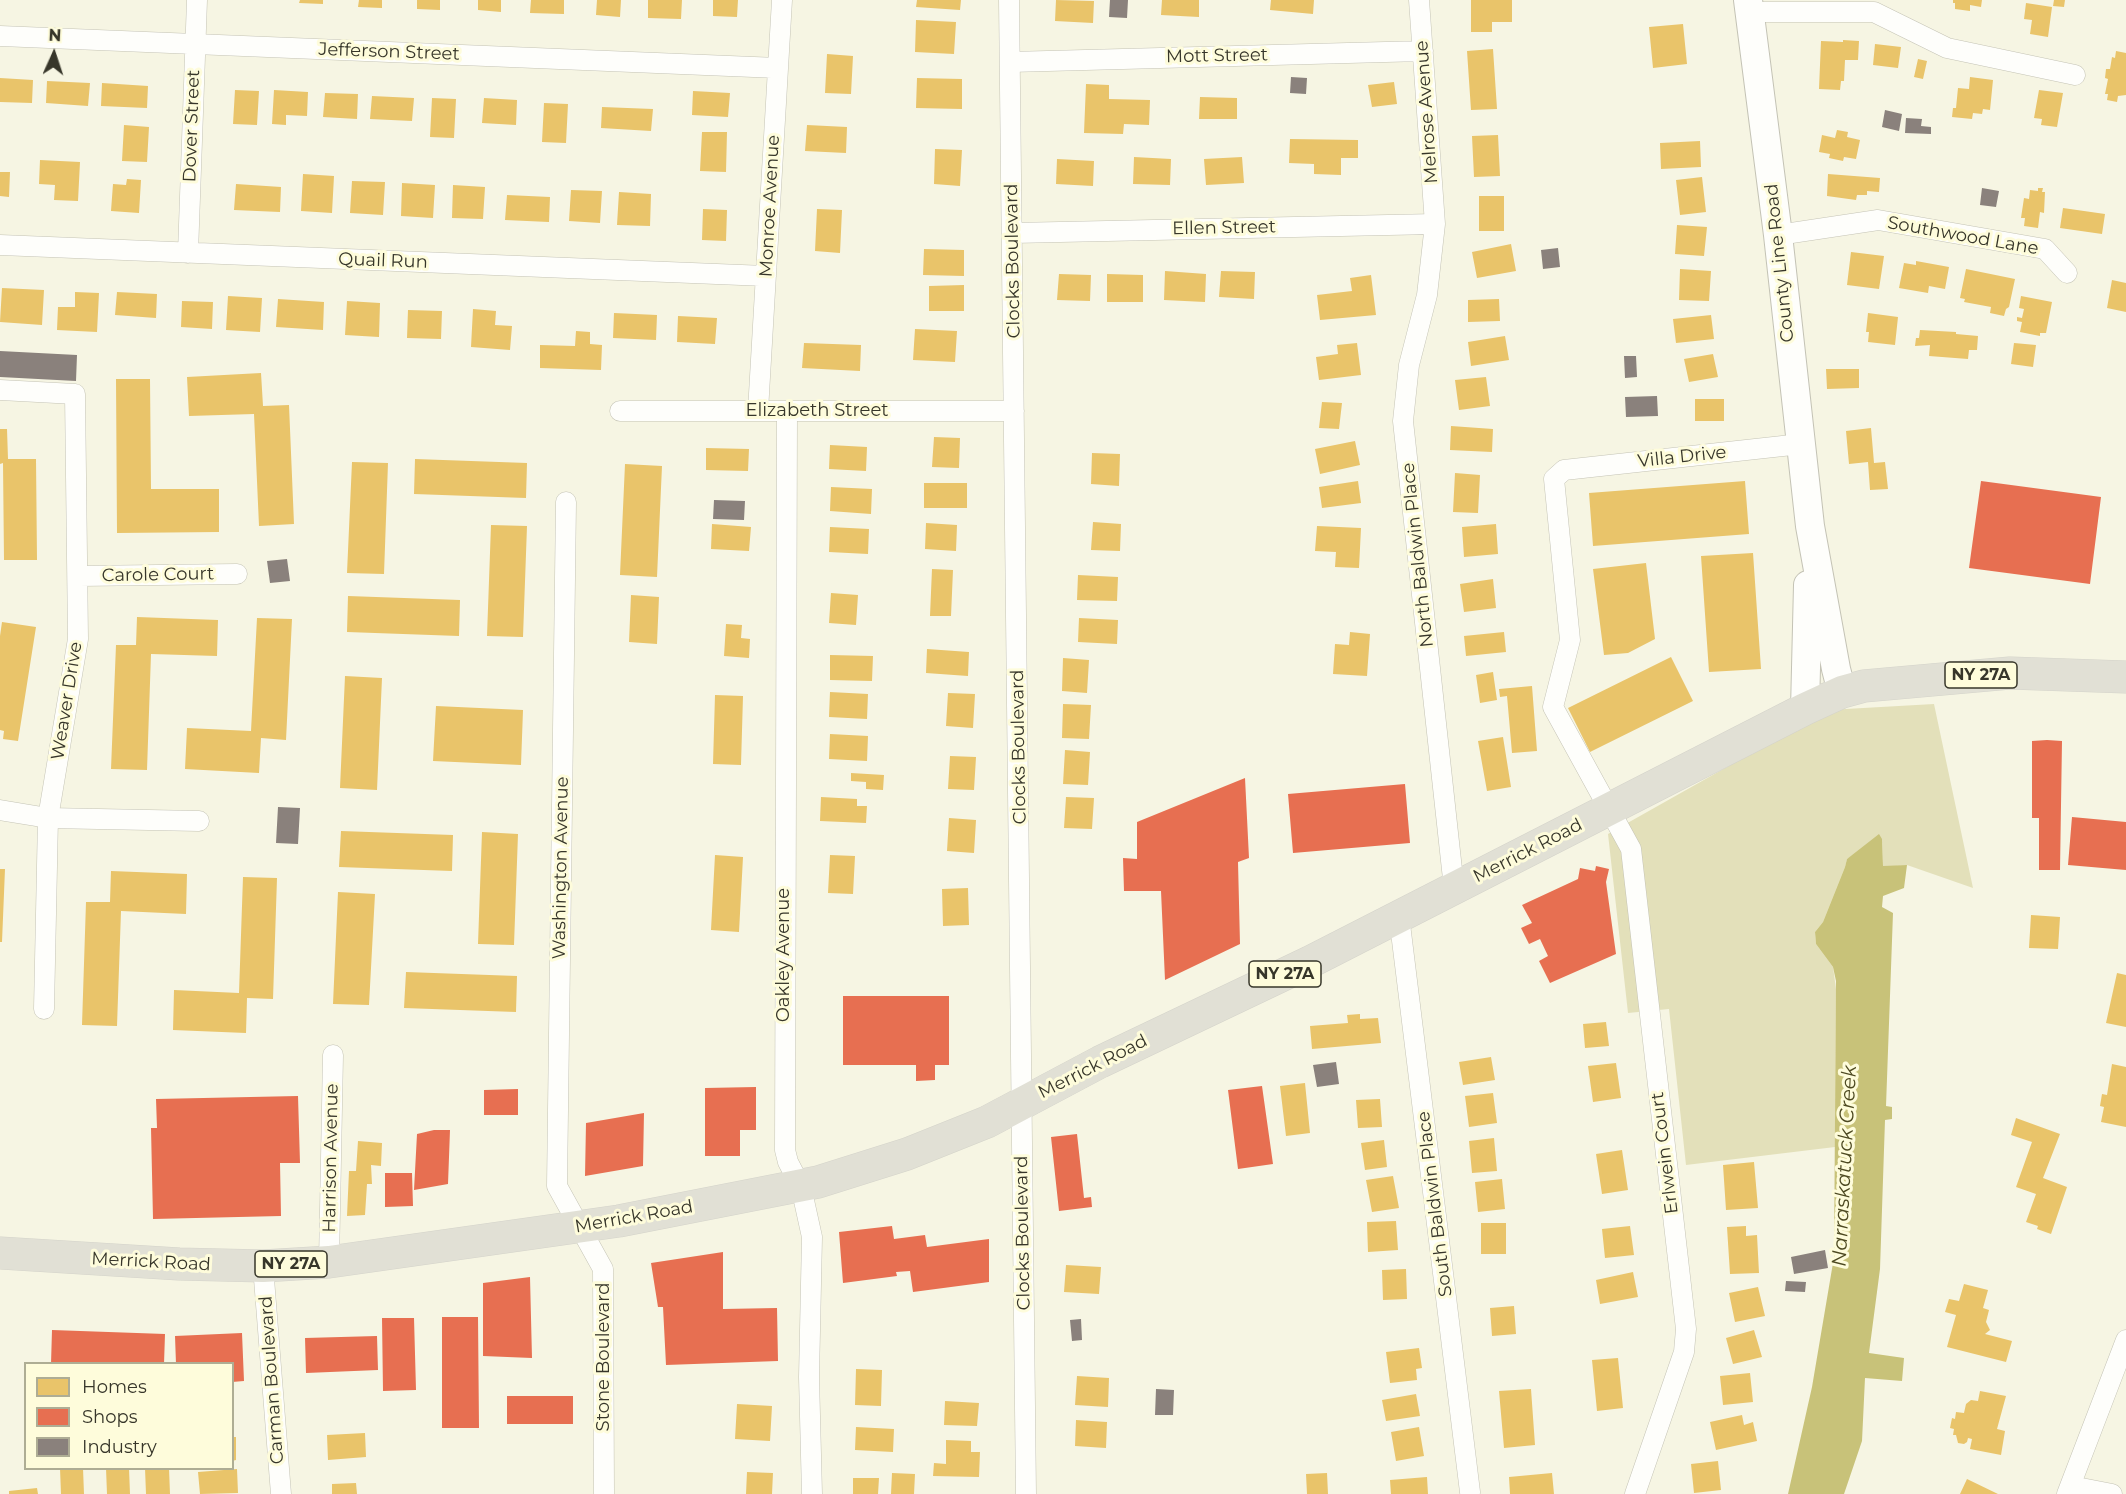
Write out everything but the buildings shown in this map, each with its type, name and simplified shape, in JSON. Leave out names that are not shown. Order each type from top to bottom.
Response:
[{"type":"main road","name":"County Line Road","points":[[1748,6],[1778,235],[1810,526],[1842,692]]},
{"type":"main road","name":"County Line Road","points":[[1805,709],[1810,526]]},
{"type":"main road","name":"Merrick Road","points":[[0,1253],[176,1264],[263,1266],[328,1262],[580,1227],[801,1187],[907,1154],[987,1122],[1100,1062],[1310,962],[1842,692],[1864,686],[2010,673],[2126,677]]},
{"type":"street","name":"Dover Street","points":[[188,253],[197,0]]},
{"type":"street","name":"Monroe Avenue","points":[[758,411],[782,0]]},
{"type":"street","name":"Clocks Boulevard","points":[[1009,0],[1026,1494]]},
{"type":"street","name":"Melrose Avenue","points":[[1419,0],[1435,224]]},
{"type":"street","points":[[1748,6],[1874,12],[1947,48],[2075,75]]},
{"type":"street","name":"Jefferson Street","points":[[0,36],[778,68]]},
{"type":"street","name":"Mott Street","points":[[1010,62],[1423,51]]},
{"type":"street","name":"Southwood Lane","points":[[1778,235],[1878,220],[2045,249],[2067,273]]},
{"type":"street","name":"Ellen Street","points":[[1012,232],[1435,224]]},
{"type":"street","name":"North Baldwin Place","points":[[1435,224],[1427,295],[1409,364],[1403,421],[1454,888]]},
{"type":"street","name":"Quail Run","points":[[0,245],[766,276]]},
{"type":"street","name":"Weaver Drive","points":[[0,390],[75,394],[78,639],[48,818],[44,1009]]},
{"type":"street","name":"Elizabeth Street","points":[[620,411],[1014,411]]},
{"type":"street","name":"Oakley Avenue","points":[[787,411],[785,1150],[788,1162],[801,1187],[812,1237],[808,1377],[812,1494]]},
{"type":"street","name":"Villa Drive","points":[[1608,810],[1553,707],[1570,640],[1559,474],[1801,444]]},
{"type":"street","name":"Washington Avenue","points":[[566,502],[557,1186],[580,1227]]},
{"type":"street","name":"Carole Court","points":[[79,576],[237,574]]},
{"type":"street","points":[[0,810],[48,818],[199,821]]},
{"type":"street","name":"Erlwein Court","points":[[1608,810],[1631,849],[1686,1329],[1684,1352],[1635,1494]]},
{"type":"street","name":"South Baldwin Place","points":[[1399,916],[1470,1492]]},
{"type":"street","name":"Harrison Avenue","points":[[328,1262],[333,1055]]},
{"type":"street","name":"Stone Boulevard","points":[[580,1227],[603,1269],[604,1494]]},
{"type":"street","name":"Carman Boulevard","points":[[263,1266],[281,1494]]},
{"type":"street","points":[[2112,1494],[2069,1490],[2126,1340]]},
{"type":"shaded area","points":[[1934,704],[1973,888],[1907,865],[1883,867],[1882,839],[1847,859],[1823,922],[1815,932],[1816,944],[1833,967],[1836,989],[1835,1147],[1686,1165],[1669,1009],[1628,1013],[1608,834],[1828,710]]},
{"type":"water","name":"Narraskatuck Creek","points":[[1879,834],[1882,839],[1883,866],[1907,865],[1904,888],[1883,896],[1882,907],[1893,913],[1886,1106],[1892,1107],[1892,1119],[1885,1120],[1880,1269],[1869,1353],[1904,1358],[1902,1381],[1865,1378],[1862,1441],[1844,1494],[1788,1494],[1812,1387],[1834,1257],[1836,981],[1833,967],[1816,944],[1815,932],[1823,922],[1847,859]]}]
